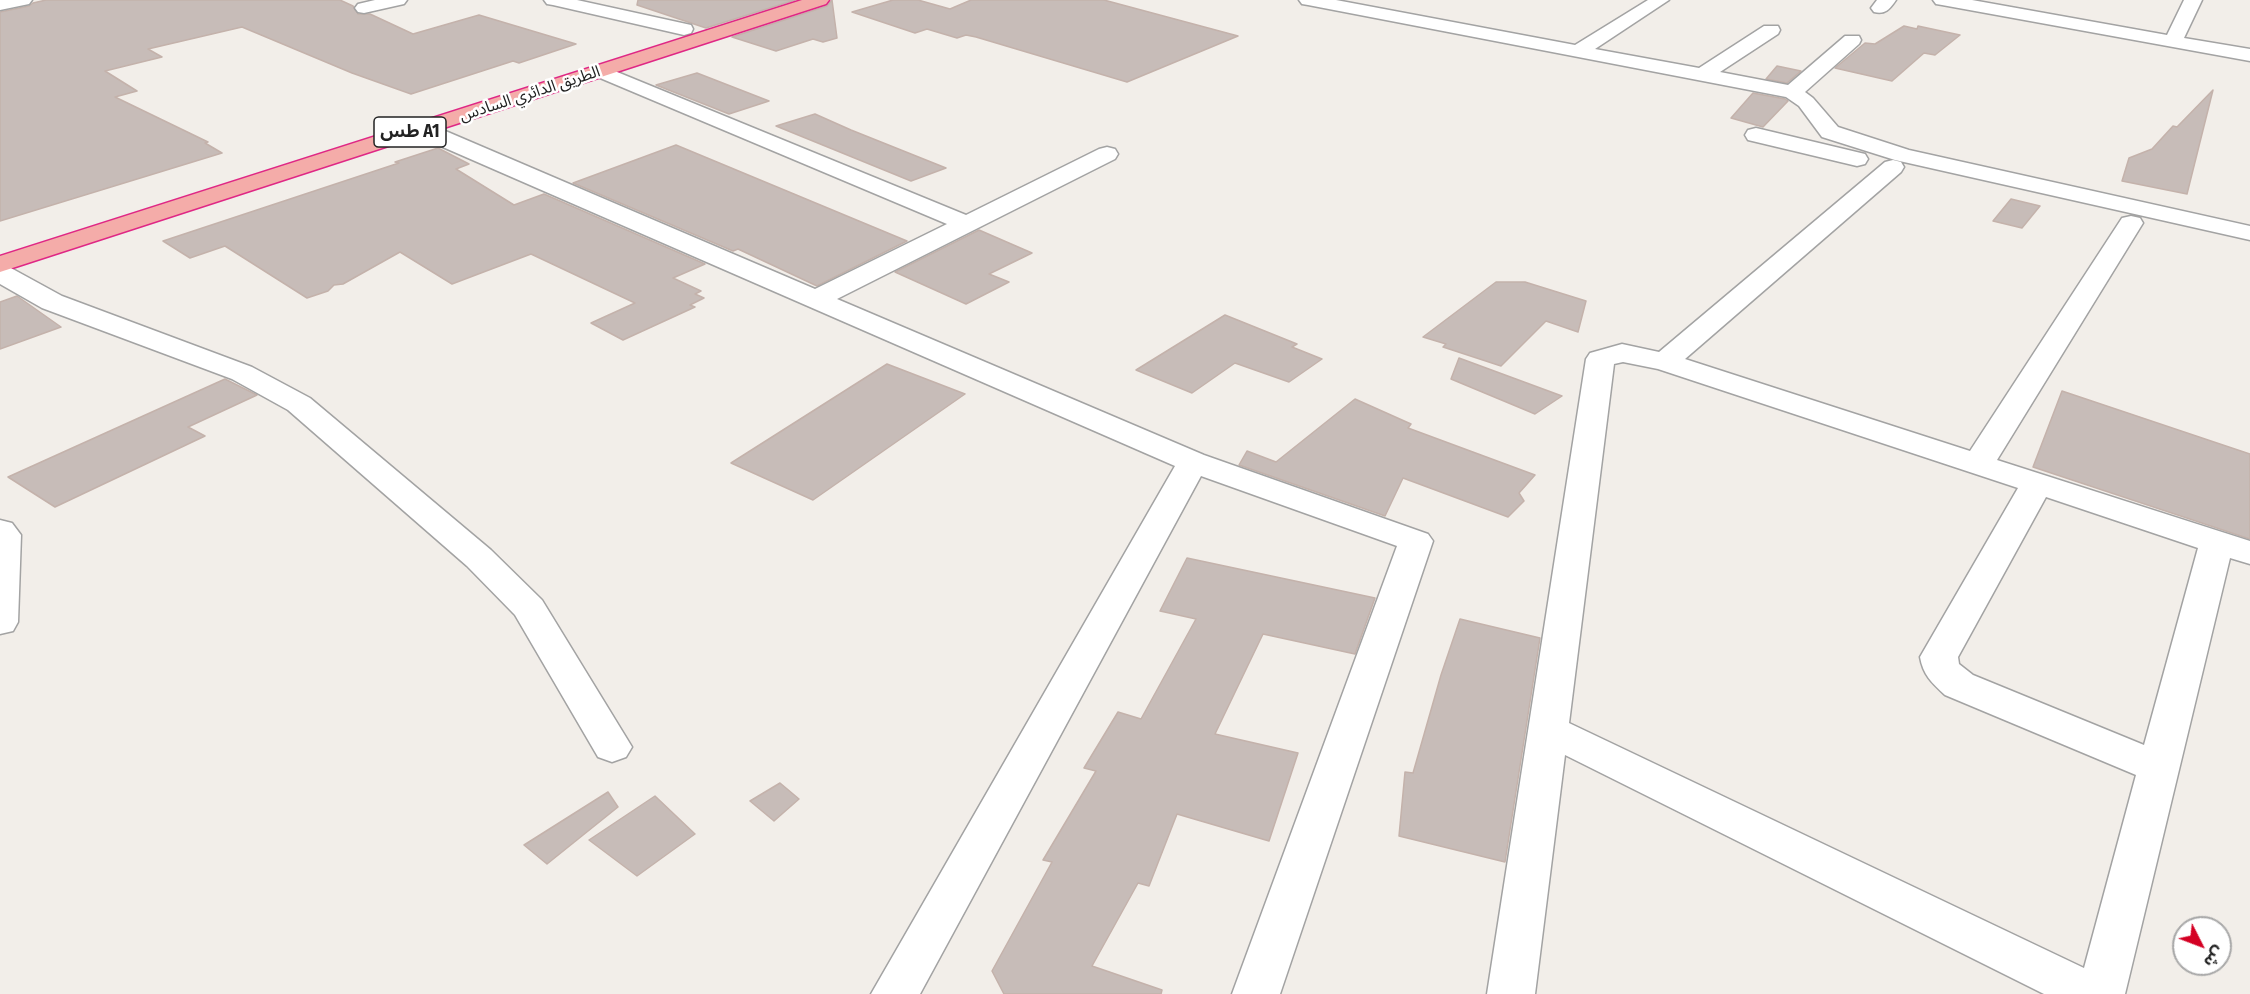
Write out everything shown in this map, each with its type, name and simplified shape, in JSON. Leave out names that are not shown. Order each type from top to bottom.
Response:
[{"type":"highway","name":"الطريق الدائري السادس","points":[[0,243],[776,0]]},
{"type":"highway","name":"الطريق الدائري السادس","points":[[0,264],[820,0]]},
{"type":"highway","points":[[32,233],[53,247]]},
{"type":"street","points":[[0,5],[23,0]]},
{"type":"street","points":[[364,8],[398,0]]},
{"type":"street","points":[[553,0],[684,29]]},
{"type":"street","points":[[1308,0],[1792,92],[1806,102],[1830,132],[1858,142],[1904,155],[2250,233]]},
{"type":"street","points":[[1578,51],[1660,0]]},
{"type":"street","points":[[1942,0],[2250,55]]},
{"type":"street","points":[[2173,42],[2193,0]]},
{"type":"street","points":[[1704,74],[1771,30]]},
{"type":"street","points":[[1792,92],[1851,40]]},
{"type":"street","points":[[600,71],[968,224]]},
{"type":"street","points":[[421,129],[1193,462],[1416,541],[1256,994]]},
{"type":"street","points":[[1756,135],[2250,250]]},
{"type":"street","points":[[816,299],[1107,154]]},
{"type":"street","points":[[1665,362],[1893,167]]},
{"type":"street","points":[[1978,464],[2132,223]]},
{"type":"street","points":[[0,273],[52,302],[242,374],[299,404],[479,558],[529,608],[612,747]]},
{"type":"street","points":[[1511,994],[1600,358],[1622,353],[1665,362],[2233,548],[2159,768],[2101,994]]},
{"type":"street","points":[[895,994],[1193,462]]},
{"type":"street","points":[[2037,484],[1939,657],[1941,669],[1959,685],[2159,768]]},
{"type":"street","points":[[0,530],[4,535],[5,556],[0,622]]},
{"type":"street","points":[[1549,730],[2091,994]]},
{"type":"building","points":[[46,0],[340,0],[353,6],[358,14],[370,14],[413,34],[479,15],[576,44],[519,63],[513,61],[411,94],[352,73],[242,27],[148,49],[162,57],[105,71],[137,91],[115,97],[208,142],[205,143],[222,153],[0,221],[0,12]]},
{"type":"building","points":[[638,0],[795,0],[706,28],[637,5]]},
{"type":"building","points":[[832,0],[837,38],[823,42],[813,39],[776,51],[732,37],[827,6]]},
{"type":"building","points":[[893,0],[918,0],[950,9],[971,0],[1104,0],[1238,36],[1127,82],[976,37],[966,35],[957,38],[927,29],[915,33],[852,12]]},
{"type":"building","points":[[1904,26],[1917,29],[1918,26],[1960,35],[1935,55],[1924,53],[1892,81],[1835,68],[1865,43],[1875,44]]},
{"type":"building","points":[[1777,66],[1801,71],[1787,83],[1766,79]]},
{"type":"building","points":[[697,73],[769,101],[729,114],[656,85]]},
{"type":"building","points":[[2213,90],[2187,194],[2122,181],[2129,158],[2152,149],[2173,126],[2177,127]]},
{"type":"building","points":[[1753,93],[1788,101],[1763,127],[1731,118]]},
{"type":"building","points":[[815,114],[946,168],[911,181],[776,126]]},
{"type":"building","points":[[676,145],[907,241],[817,286],[738,249],[733,251],[573,183]]},
{"type":"building","points":[[438,148],[469,164],[456,169],[514,205],[544,194],[705,264],[673,278],[701,291],[695,294],[704,298],[690,305],[695,307],[623,340],[591,323],[635,303],[531,254],[452,284],[400,252],[343,284],[334,285],[328,291],[307,298],[225,246],[190,258],[163,241]]},
{"type":"building","points":[[2011,199],[2040,206],[2022,228],[1993,221]]},
{"type":"building","points":[[979,230],[1032,253],[989,274],[1009,282],[966,304],[895,272]]},
{"type":"building","points":[[1496,282],[1525,282],[1586,301],[1578,332],[1546,321],[1501,366],[1443,347],[1446,344],[1423,337]]},
{"type":"building","points":[[17,296],[61,327],[0,349],[0,302]]},
{"type":"building","points":[[1225,315],[1297,344],[1292,347],[1322,359],[1289,382],[1235,363],[1192,393],[1136,370]]},
{"type":"building","points":[[1459,358],[1562,396],[1535,414],[1451,379]]},
{"type":"building","points":[[887,364],[965,394],[813,500],[731,463]]},
{"type":"building","points":[[225,379],[257,395],[188,427],[205,436],[55,507],[8,477]]},
{"type":"building","points":[[2062,391],[2250,454],[2250,539],[2033,467]]},
{"type":"building","points":[[1355,399],[1411,424],[1408,428],[1535,475],[1519,493],[1524,501],[1508,517],[1403,478],[1385,516],[1239,465],[1247,451],[1276,462]]},
{"type":"building","points":[[1187,558],[1375,598],[1355,654],[1263,634],[1215,734],[1298,753],[1269,841],[1177,814],[1149,886],[1138,883],[1092,966],[1162,990],[1161,994],[1004,994],[992,971],[1052,862],[1043,860],[1096,771],[1084,768],[1118,712],[1141,719],[1196,619],[1160,611]]},
{"type":"building","points":[[1460,619],[1540,638],[1505,862],[1399,836],[1405,772],[1413,773],[1441,675]]},
{"type":"building","points":[[780,783],[799,799],[774,821],[750,801]]},
{"type":"building","points":[[608,792],[618,807],[547,864],[524,845]]},
{"type":"building","points":[[655,796],[695,834],[637,876],[589,840]]}]
